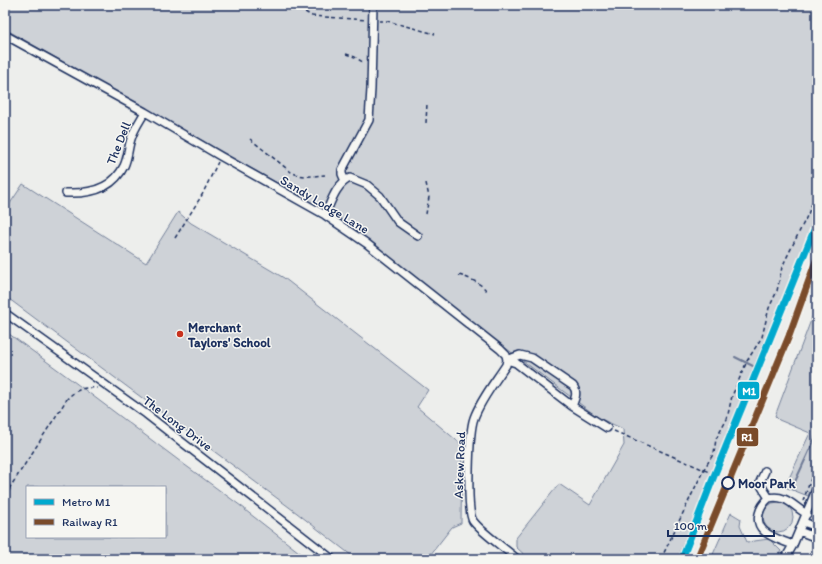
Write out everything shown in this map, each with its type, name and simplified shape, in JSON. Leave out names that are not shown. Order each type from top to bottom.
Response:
[{"type":"street","points":[[345,180],[342,170],[369,120],[373,5]]},
{"type":"street","name":"Sandy Lodge Lane","points":[[5,35],[146,112],[220,156],[325,215],[366,243],[500,349],[506,355],[507,360],[516,363],[572,406],[608,428]]},
{"type":"street","name":"The Dell","points":[[66,193],[78,194],[96,191],[103,188],[115,178],[125,165],[131,140],[136,128],[146,112]]},
{"type":"street","points":[[325,215],[338,188],[345,180],[350,178],[367,185],[375,191],[389,207],[398,222],[403,227],[418,236]]},
{"type":"street","name":"The Long Drive","points":[[5,313],[184,442],[332,559]]},
{"type":"street","points":[[507,360],[520,355],[532,358],[573,386],[576,392],[572,406]]},
{"type":"street","name":"Askew Road","points":[[507,360],[506,365],[480,405],[473,420],[470,435],[470,505],[471,517],[477,525],[517,559]]},
{"type":"street","points":[[765,471],[760,482],[769,498]]},
{"type":"street","points":[[785,559],[803,522],[803,512],[817,488]]},
{"type":"street","points":[[793,545],[768,534],[761,528],[758,514],[761,507],[769,498],[778,497],[792,502],[803,512]]},
{"type":"street","points":[[803,522],[817,527]]},
{"type":"street","points":[[799,531],[817,538]]},
{"type":"path","points":[[293,5],[312,16],[387,21],[435,34]]},
{"type":"path","points":[[346,54],[362,61],[371,72]]},
{"type":"path","points":[[426,123],[427,103]]},
{"type":"path","points":[[250,139],[298,176],[309,177],[325,175]]},
{"type":"path","points":[[175,238],[202,195],[220,156]]},
{"type":"path","points":[[426,183],[429,197],[426,214]]},
{"type":"path","points":[[661,559],[704,469],[714,453],[716,439],[727,419],[732,396],[745,364],[762,337],[769,308],[777,291],[782,268],[808,214],[817,190]]},
{"type":"path","points":[[459,275],[473,279],[481,284],[487,291]]},
{"type":"path","points":[[5,495],[67,399],[75,391],[80,389],[90,387],[102,388],[107,386]]},
{"type":"path","points":[[608,428],[709,472]]},
{"type":"path","points":[[803,512],[817,453]]},
{"type":"shaded area","points":[[5,5],[817,5],[817,215],[758,356],[677,559],[529,559],[516,547],[516,538],[559,484],[590,505],[624,445],[623,429],[599,418],[467,319],[348,223],[5,29]]},
{"type":"shaded area","name":"Merchant Taylors' School","points":[[23,184],[146,263],[178,212],[191,223],[284,278],[428,390],[417,407],[462,445],[461,523],[452,527],[427,559],[356,559],[297,513],[5,296],[5,211]]},
{"type":"shaded area","points":[[817,304],[817,474],[808,496],[785,487],[810,433],[779,420],[775,416]]},
{"type":"shaded area","points":[[5,331],[245,509],[308,559],[5,559],[5,497],[11,489],[5,485]]},
{"type":"shaded area","points":[[778,502],[789,506],[793,517],[789,528],[778,532],[767,528],[763,517],[767,506]]},
{"type":"shaded area","points":[[731,513],[741,519],[740,526],[747,542],[769,539],[781,551],[776,559],[711,559]]},
{"type":"waterway","points":[[735,357],[753,366]]},
{"type":"waterway","points":[[793,486],[817,434]]},
{"type":"metro line","name":"M1","points":[[682,559],[714,476],[817,223]]},
{"type":"rail line","name":"R1","points":[[697,559],[789,336],[817,258]]},
{"type":"place","name":"Merchant Taylors' School","points":[[180,334]]},
{"type":"place","name":"Moor Park","points":[[728,483]]}]
